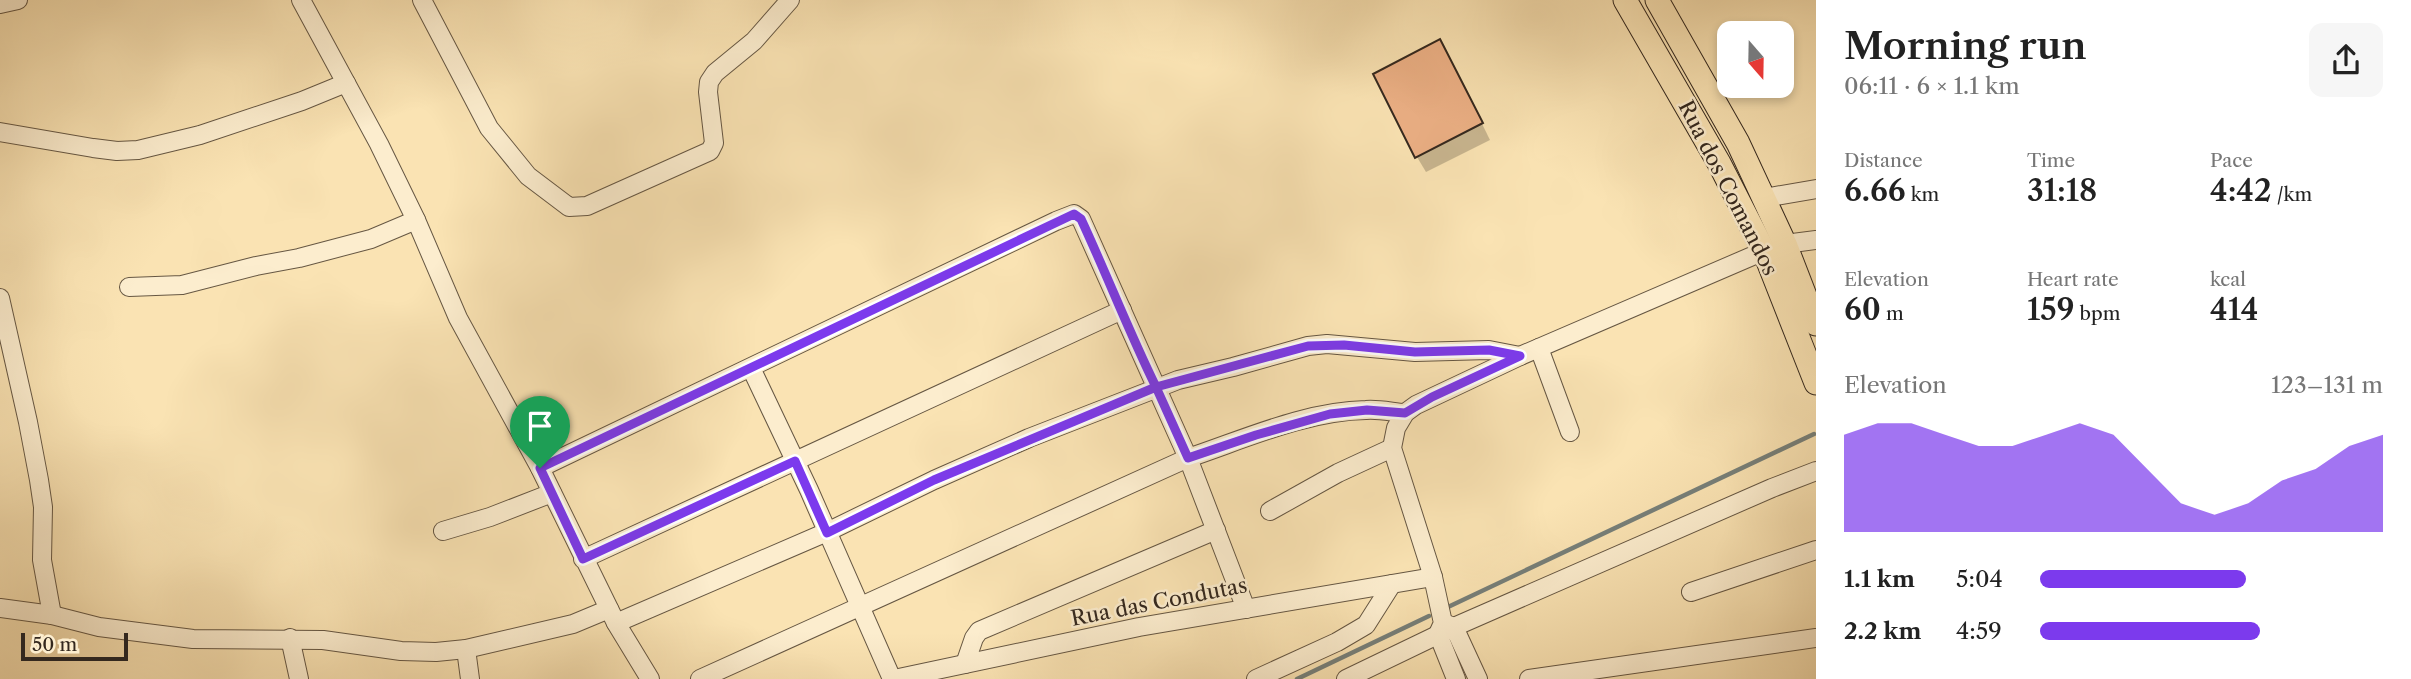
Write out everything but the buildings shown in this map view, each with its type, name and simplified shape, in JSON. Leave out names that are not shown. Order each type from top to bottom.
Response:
[{"type":"main road","name":"Rua dos Comandos","points":[[1625,0],[1719,163],[1775,247],[1815,318]]},
{"type":"main road","name":"Rua dos Comandos","points":[[1657,0],[1738,144],[1764,198],[1775,247],[1816,383]]},
{"type":"street","points":[[0,4],[18,0]]},
{"type":"street","points":[[301,0],[416,220],[458,318],[540,468],[612,616],[650,679]]},
{"type":"street","points":[[422,0],[489,128],[528,176],[574,208],[587,206],[710,151],[713,143],[709,82],[754,41],[790,0]]},
{"type":"street","points":[[0,132],[93,148],[138,150],[200,135],[302,101],[346,83]]},
{"type":"street","points":[[1764,198],[1816,189]]},
{"type":"street","points":[[540,468],[1074,214],[1081,219],[1188,458],[1247,609]]},
{"type":"street","points":[[129,287],[182,285],[299,258],[371,239],[416,220]]},
{"type":"street","points":[[1456,679],[1433,576],[1392,448],[1393,436],[1405,413],[1432,397],[1520,356],[1775,247],[1816,240]]},
{"type":"street","points":[[0,298],[29,422],[39,480],[43,507],[42,559],[52,615]]},
{"type":"street","points":[[583,559],[1122,310]]},
{"type":"street","points":[[0,608],[52,615],[99,627],[193,639],[290,638],[401,651],[466,649],[612,616],[827,533],[934,480],[1156,387],[1308,346],[1344,345],[1415,352],[1489,350],[1520,356]]},
{"type":"street","points":[[1539,348],[1570,432]]},
{"type":"street","points":[[751,368],[893,679]]},
{"type":"street","points":[[700,679],[1188,458],[1330,414],[1367,410],[1405,413]]},
{"type":"street","points":[[1270,510],[1338,473],[1392,448]]},
{"type":"street","points":[[1346,679],[1445,628],[1816,471]]},
{"type":"street","points":[[443,531],[490,517],[552,493]]},
{"type":"street","points":[[965,664],[979,631],[1216,530]]},
{"type":"street","points":[[1691,592],[1816,550]]},
{"type":"street","name":"Rua das Condutas","points":[[893,679],[1139,627],[1433,576]]},
{"type":"street","points":[[1256,679],[1337,642],[1366,625],[1392,584]]},
{"type":"street","points":[[1445,628],[1478,679]]},
{"type":"street","points":[[290,638],[299,679]]},
{"type":"street","points":[[1529,679],[1816,638]]},
{"type":"street","points":[[466,649],[470,679]]},
{"type":"waterway","points":[[1448,607],[1814,434]]},
{"type":"waterway","points":[[1297,679],[1429,616]]},
{"type":"route","points":[[540,468],[583,559],[795,461],[827,533],[934,480],[1156,387],[1188,458],[1300,421],[1330,414],[1367,410],[1405,413],[1432,397],[1520,356],[1476,349],[1415,352],[1327,344],[1283,352],[1156,387],[1081,219],[1074,214],[540,468]]}]
